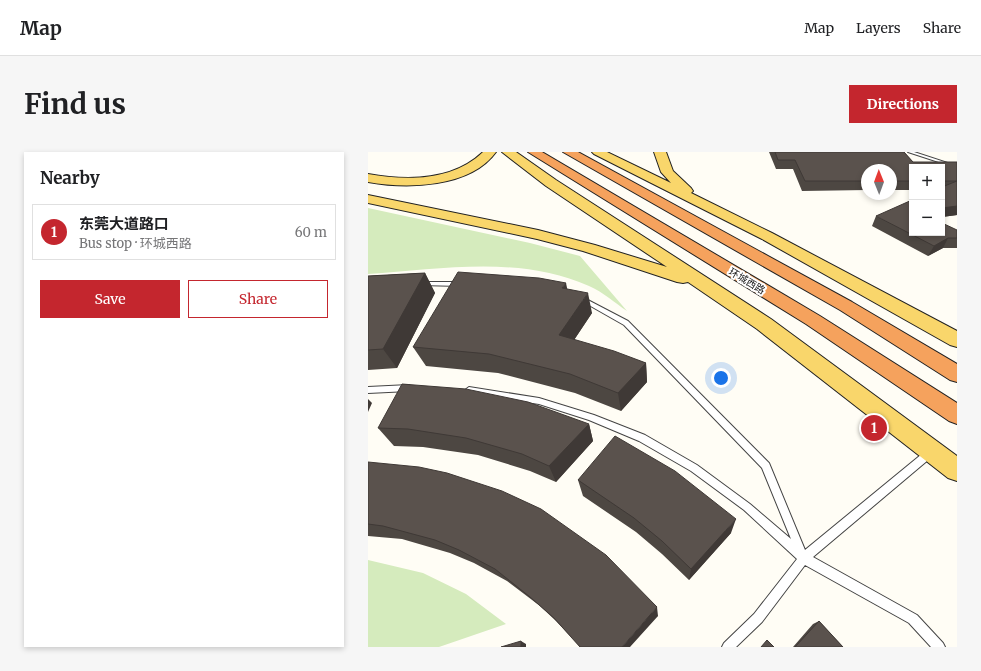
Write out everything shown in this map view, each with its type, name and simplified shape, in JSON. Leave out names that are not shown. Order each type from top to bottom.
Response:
[{"type":"highway","name":"环城西路","points":[[534,152],[813,320],[957,415]]},
{"type":"highway","points":[[569,152],[846,306],[957,374]]},
{"type":"highway","points":[[914,386],[957,426]]},
{"type":"main road","points":[[368,178],[400,183],[430,180],[472,168],[484,159],[490,152]]},
{"type":"main road","points":[[508,152],[551,183],[712,288],[764,324],[957,470]]},
{"type":"main road","points":[[598,152],[767,236],[957,340]]},
{"type":"main road","points":[[660,152],[667,172],[695,200]]},
{"type":"main road","points":[[368,199],[538,235],[589,248],[712,288]]},
{"type":"lane","points":[[910,152],[957,167]]},
{"type":"lane","points":[[409,284],[469,285]]},
{"type":"lane","points":[[576,298],[583,299],[626,323],[766,466],[804,558]]},
{"type":"lane","points":[[368,390],[418,388]]},
{"type":"lane","points":[[457,389],[488,392],[539,401],[590,417],[642,438],[694,468],[747,507],[804,558],[912,618],[939,647]]},
{"type":"lane","points":[[728,647],[758,618],[804,558],[932,451]]},
{"type":"green space","points":[[368,208],[530,243],[580,256],[627,311],[594,288],[563,276],[536,270],[480,266],[368,274]]},
{"type":"green space","points":[[368,560],[423,573],[466,594],[506,624],[439,647],[368,647]]},
{"type":"building","points":[[775,152],[904,152],[913,162],[957,162],[957,181],[945,181],[945,164],[909,164],[909,181],[897,181],[897,164],[861,164],[861,181],[805,181],[795,160],[778,160]]},
{"type":"building","points":[[957,181],[957,206],[945,208],[945,186]]},
{"type":"building","points":[[909,201],[909,233],[876,216]]},
{"type":"building","points":[[945,224],[957,230],[957,238],[948,238],[934,246],[915,236],[945,236]]},
{"type":"building","points":[[458,272],[539,278],[566,283],[562,288],[588,293],[559,335],[614,351],[646,363],[618,393],[570,374],[489,354],[413,347]]},
{"type":"building","points":[[425,273],[383,349],[368,350],[368,276]]},
{"type":"building","points":[[402,384],[466,389],[528,402],[589,424],[549,466],[522,454],[466,438],[408,429],[378,428]]},
{"type":"building","points":[[615,436],[675,471],[736,519],[691,569],[662,541],[634,518],[578,480]]},
{"type":"building","points":[[368,462],[419,467],[447,473],[502,491],[541,509],[606,555],[657,607],[622,647],[580,647],[554,618],[495,569],[459,550],[435,540],[383,526],[368,524]]},
{"type":"building","points":[[819,621],[843,647],[795,647]]},
{"type":"building","points":[[767,640],[774,647],[761,647]]},
{"type":"building","points":[[521,641],[521,647],[501,647]]},
{"type":"place","name":"东莞大道路口","points":[[874,428]]}]
